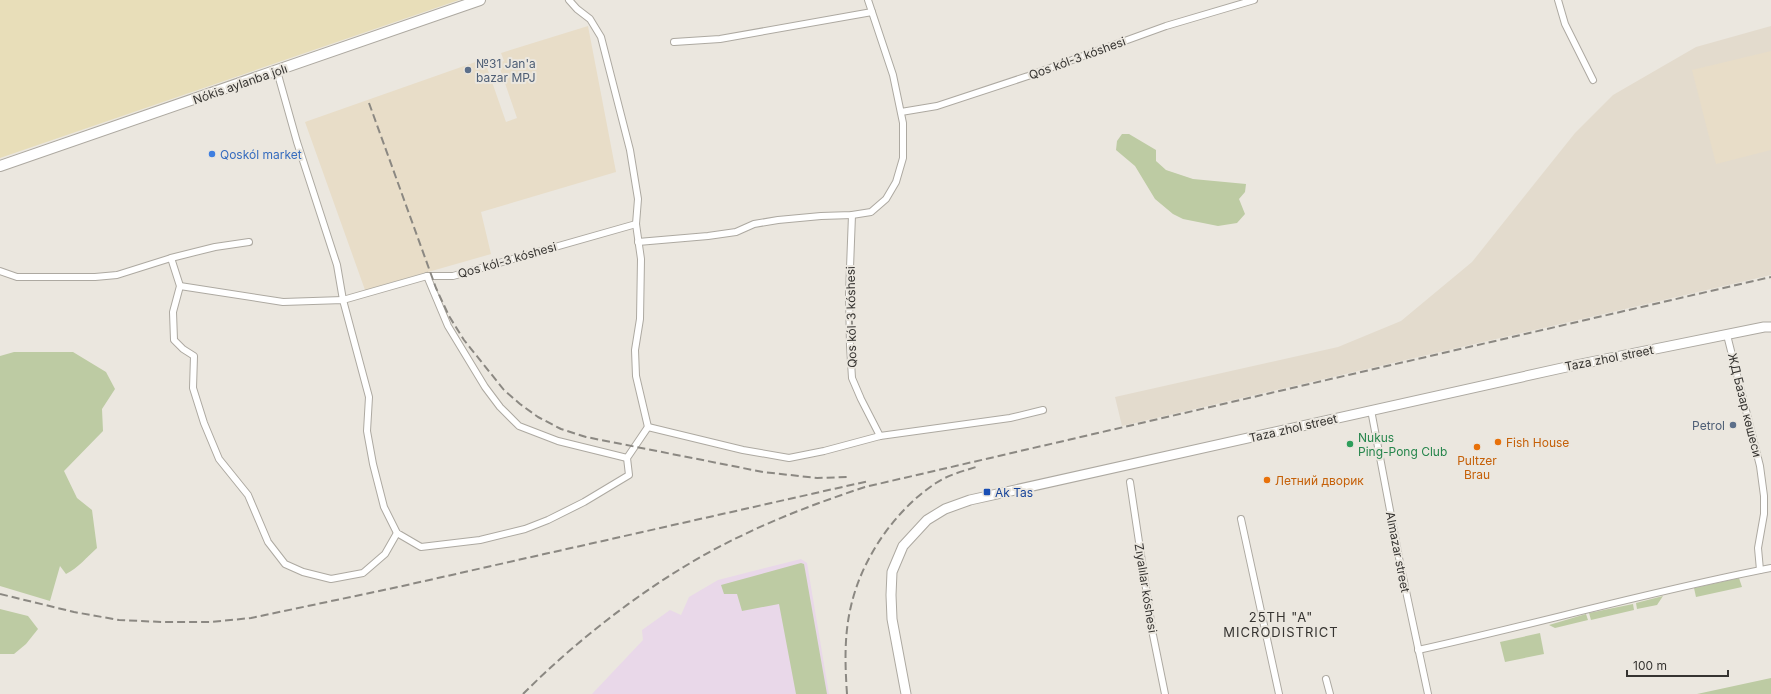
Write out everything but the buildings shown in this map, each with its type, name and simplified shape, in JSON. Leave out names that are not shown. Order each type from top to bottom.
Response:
[{"type":"main road","name":"Nókis aylanba jolı","points":[[0,166],[480,0]]},
{"type":"main road","name":"Taza zhol street","points":[[906,694],[892,619],[892,572],[903,546],[927,520],[945,509],[970,500],[1371,410],[1571,366],[1764,327],[1771,327]]},
{"type":"street","points":[[277,71],[337,265],[343,300],[369,397],[367,431],[373,464],[384,507],[397,533],[421,547],[480,540],[525,529],[548,520],[584,502],[630,475],[627,458],[648,427],[636,376],[635,350],[640,319],[641,259],[636,224],[638,199],[630,150],[601,37],[590,18],[577,9],[569,0]]},
{"type":"street","points":[[638,242],[736,232],[754,224],[778,220],[852,215],[871,212],[886,200],[896,182],[903,158],[903,123],[893,75],[868,0]]},
{"type":"street","name":"Qos kól-3 kóshesi","points":[[900,112],[937,106],[1028,76],[1166,26],[1254,0]]},
{"type":"street","points":[[1558,0],[1565,24],[1593,80]]},
{"type":"street","points":[[674,42],[720,39],[872,12]]},
{"type":"street","name":"Qos kól-3 kóshesi","points":[[852,215],[849,294],[852,378],[880,436]]},
{"type":"street","name":"Qos kól-3 kóshesi","points":[[343,300],[427,276],[453,276],[636,224]]},
{"type":"street","points":[[0,271],[17,277],[95,277],[117,275],[171,258],[215,247],[249,242]]},
{"type":"street","points":[[171,258],[180,286],[173,312],[174,340],[183,349],[194,356],[193,388],[204,423],[218,459],[248,495],[268,542],[285,564],[303,572],[331,578],[363,573],[385,554],[397,533]]},
{"type":"street","points":[[427,276],[448,326],[485,387],[500,408],[519,426],[558,441],[627,458]]},
{"type":"street","points":[[180,286],[283,302],[343,300]]},
{"type":"street","name":"ЖД Базар көшеси","points":[[1727,335],[1760,466],[1764,496],[1764,514],[1758,548],[1760,570]]},
{"type":"street","points":[[648,427],[743,450],[789,458],[824,451],[880,436],[1010,418],[1044,410]]},
{"type":"street","name":"Almazar street","points":[[1371,410],[1400,562],[1428,694]]},
{"type":"street","name":"Zıyalılar kóshesi","points":[[1130,482],[1153,635],[1165,694]]},
{"type":"street","points":[[1241,519],[1279,694]]},
{"type":"street","points":[[1418,650],[1489,634],[1665,590],[1771,568]]},
{"type":"street","points":[[1326,679],[1330,694]]},
{"type":"shaded area","points":[[588,26],[616,172],[481,212],[491,254],[365,290],[305,122],[484,59],[506,122],[517,118],[498,63],[504,61],[501,53]]},
{"type":"shaded area","points":[[1771,26],[1771,275],[1122,426],[1115,397],[1338,347],[1401,321],[1472,262],[1575,133],[1613,95],[1696,47]]},
{"type":"shaded area","points":[[1771,51],[1771,150],[1716,164],[1692,70]]},
{"type":"shaded area","points":[[801,559],[807,563],[829,694],[592,694],[643,640],[642,630],[670,610],[681,615],[689,597],[718,580]]},
{"type":"green space","points":[[1122,134],[1129,134],[1156,150],[1156,161],[1166,170],[1193,179],[1246,184],[1245,192],[1239,199],[1245,214],[1237,223],[1218,226],[1183,219],[1173,214],[1155,199],[1135,166],[1116,150],[1117,141]]},
{"type":"green space","points":[[14,352],[73,352],[106,372],[115,389],[102,409],[103,431],[64,471],[77,498],[92,510],[97,548],[78,566],[66,574],[60,566],[50,601],[0,586],[0,356]]},
{"type":"green space","points":[[801,563],[804,564],[827,694],[796,694],[779,604],[742,611],[737,594],[724,594],[721,585]]},
{"type":"green space","points":[[1739,578],[1742,587],[1696,597],[1694,588]]},
{"type":"green space","points":[[1663,596],[1657,605],[1637,609],[1636,603]]},
{"type":"green space","points":[[1633,604],[1634,610],[1591,620],[1589,613]]},
{"type":"green space","points":[[0,609],[28,616],[38,629],[26,644],[14,654],[0,654]]},
{"type":"green space","points":[[1586,614],[1588,620],[1555,628],[1549,625]]},
{"type":"green space","points":[[1540,633],[1544,654],[1505,662],[1500,642]]},
{"type":"green space","points":[[1771,678],[1771,694],[1697,694]]},
{"type":"sand","points":[[0,0],[459,0],[0,158]]},
{"type":"railway","points":[[369,103],[436,288],[449,316],[464,340],[504,390],[520,404],[538,417],[561,429],[586,437],[763,472],[817,478],[849,477]]},
{"type":"railway","points":[[523,694],[547,671],[599,627],[655,585],[684,567],[713,550],[773,521],[818,503],[865,487],[1771,277]]},
{"type":"railway","points":[[847,694],[847,628],[856,588],[872,553],[894,521],[921,494],[945,478],[976,467]]},
{"type":"railway","points":[[0,594],[74,612],[119,620],[211,622],[251,618],[398,587],[869,481]]},
{"type":"place","name":"№31 Jan'a bazar MPJ","points":[[468,70]]},
{"type":"place","name":"Qoskól market","points":[[212,154]]},
{"type":"place","name":"Petrol","points":[[1733,425]]},
{"type":"place","name":"Fish House","points":[[1498,442]]},
{"type":"place","name":"Nukus Ping-Pong Club","points":[[1350,444]]},
{"type":"place","name":"Pultzer Brau","points":[[1477,447]]},
{"type":"place","name":"Летний дворик","points":[[1267,480]]},
{"type":"place","name":"Ak Tas","points":[[987,492]]},
{"type":"district","name":"25TH \"A\" MICRODISTRICT","points":[[1281,624]]}]
